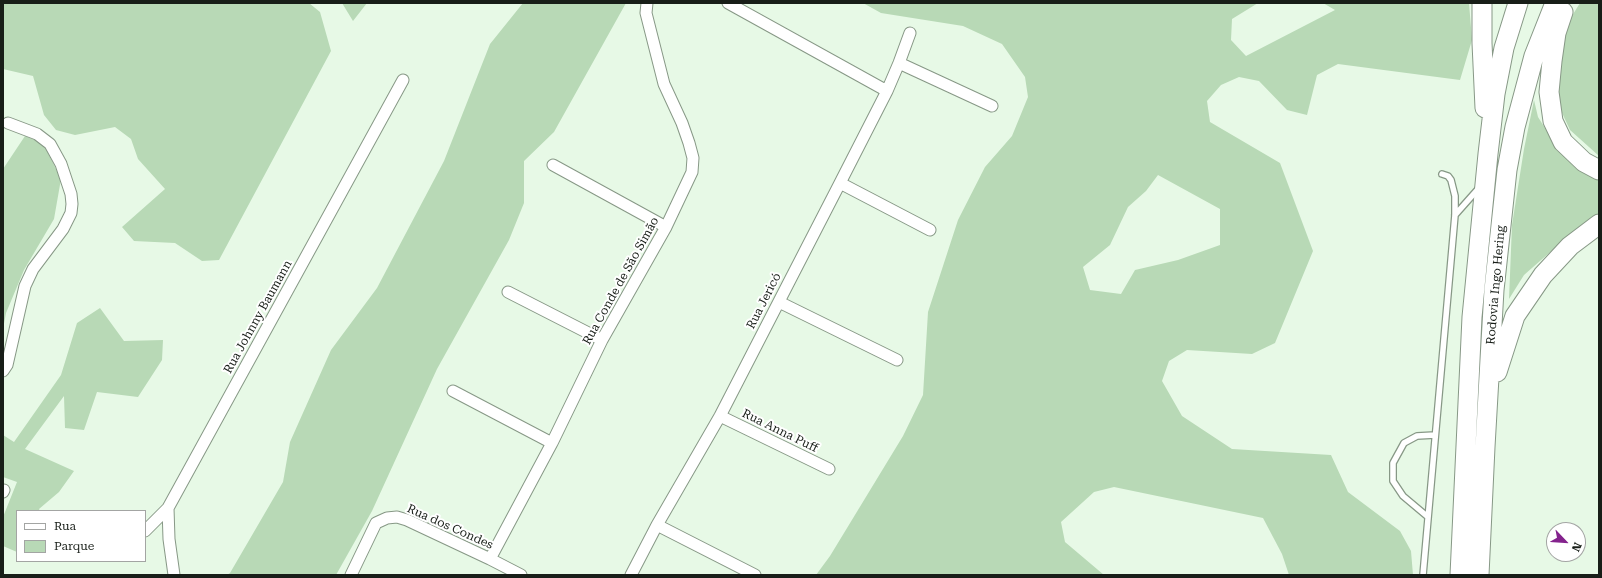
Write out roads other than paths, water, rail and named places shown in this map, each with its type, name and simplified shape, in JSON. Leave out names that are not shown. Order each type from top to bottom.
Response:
[{"type":"highway","points":[[1482,3],[1482,43],[1488,154]]},
{"type":"highway","name":"Rodovia Ingo Hering","points":[[1460,575],[1472,317],[1485,180],[1495,94],[1504,48],[1518,3]]},
{"type":"highway","name":"Rodovia Ingo Hering","points":[[1480,575],[1485,447],[1494,290],[1507,170],[1515,127],[1534,56],[1555,3]]},
{"type":"highway","points":[[1566,3],[1556,33],[1552,61],[1549,92],[1553,121],[1563,142],[1584,162],[1599,170]]},
{"type":"highway","points":[[1485,447],[1497,368],[1515,316],[1543,274],[1570,246],[1599,224]]},
{"type":"street","name":"Rua Conde de São Simão","points":[[490,559],[552,443],[602,340],[666,227],[692,172],[693,158],[682,123],[664,84],[646,13],[647,3]]},
{"type":"street","points":[[728,3],[887,91]]},
{"type":"street","name":"Rua Jericó","points":[[631,575],[657,525],[720,416],[779,302],[887,91],[910,33]]},
{"type":"street","points":[[899,62],[992,106]]},
{"type":"street","name":"Rua Johnny Baumann","points":[[168,508],[403,80]]},
{"type":"street","points":[[3,371],[7,365],[25,286],[33,269],[63,229],[71,213],[72,204],[71,194],[61,164],[50,144],[37,134],[8,123]]},
{"type":"street","points":[[553,165],[666,227]]},
{"type":"street","points":[[840,183],[930,230]]},
{"type":"street","points":[[508,292],[602,340]]},
{"type":"street","points":[[779,302],[897,360]]},
{"type":"street","points":[[453,391],[552,443]]},
{"type":"street","name":"Rua Anna Puff","points":[[720,416],[829,469]]},
{"type":"street","points":[[146,530],[168,508]]},
{"type":"street","points":[[168,508],[169,539],[174,575]]},
{"type":"street","name":"Rua dos Condes","points":[[351,575],[376,523],[387,518],[397,517],[407,520],[521,575]]},
{"type":"street","points":[[657,525],[755,575]]},
{"type":"lane","points":[[1423,575],[1455,215],[1455,196],[1451,180],[1448,176],[1442,174]]},
{"type":"lane","points":[[1455,215],[1485,180]]},
{"type":"lane","points":[[1428,517],[1403,496],[1393,481],[1393,463],[1404,443],[1417,436],[1435,435]]}]
